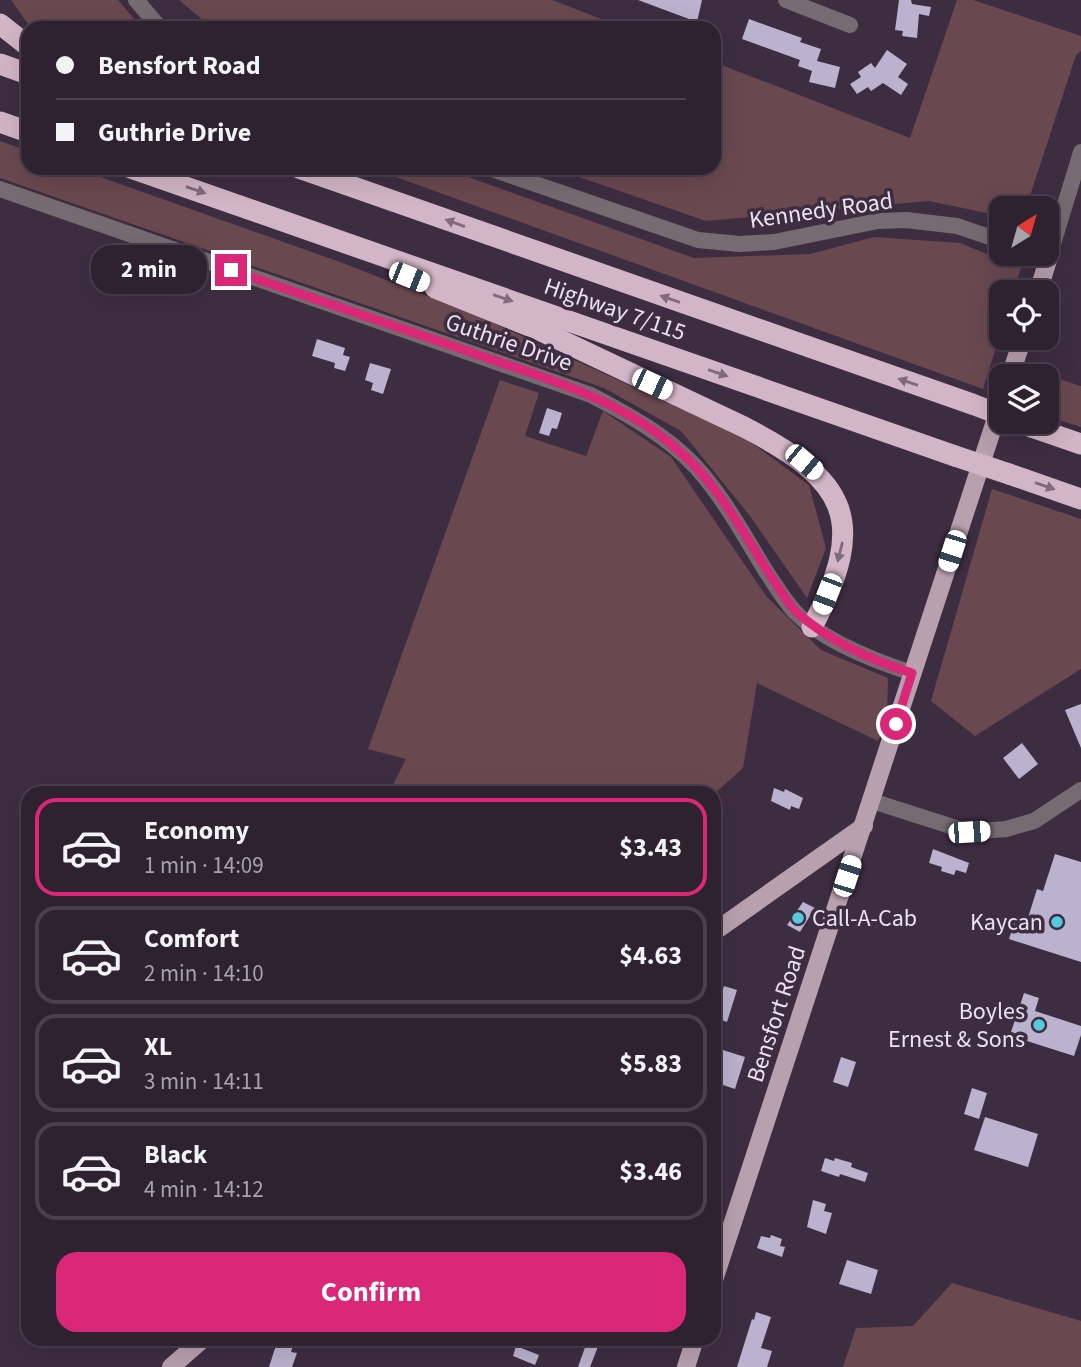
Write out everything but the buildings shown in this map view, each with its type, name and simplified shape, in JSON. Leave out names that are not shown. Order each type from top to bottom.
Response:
[{"type":"highway","points":[[0,24],[21,40]]},
{"type":"highway","points":[[0,64],[21,72]]},
{"type":"highway","points":[[0,122],[21,130]]},
{"type":"highway","name":"Highway 7/115","points":[[151,175],[1081,499]]},
{"type":"highway","name":"Highway 7/115","points":[[321,175],[989,411]]},
{"type":"highway","points":[[360,248],[409,277],[537,329],[744,427],[804,462],[819,475],[828,488],[839,508],[843,524],[843,544],[834,575],[813,626]]},
{"type":"highway","name":"Highway 7/115","points":[[1053,434],[1081,444]]},
{"type":"main road","name":"Bensfort Road","points":[[721,1259],[991,434]]},
{"type":"main road","points":[[721,927],[864,825]]},
{"type":"main road","points":[[171,1367],[195,1346]]},
{"type":"main road","points":[[686,1367],[693,1346]]},
{"type":"street","points":[[136,0],[154,21]]},
{"type":"street","points":[[786,0],[850,25]]},
{"type":"street","points":[[1059,213],[1081,152]]},
{"type":"street","name":"Kennedy Road","points":[[509,175],[698,240],[740,244],[774,242],[878,221],[905,220],[957,226],[989,237]]},
{"type":"street","name":"Guthrie Drive","points":[[0,190],[592,395],[648,426],[697,468],[795,611],[813,626],[845,645],[912,673]]},
{"type":"street","points":[[872,801],[969,832],[1006,829],[1034,821],[1081,790]]},
{"type":"shaded area","points":[[11,0],[118,0],[136,21],[26,21]]},
{"type":"shaded area","points":[[179,0],[552,0],[607,21],[204,21]]},
{"type":"shaded area","points":[[957,0],[973,0],[1081,36],[1081,51],[1076,55],[1030,196],[989,196],[989,214],[929,201],[706,221],[573,175],[721,175],[721,65],[910,138]]},
{"type":"shaded area","points":[[0,141],[21,148],[21,175],[95,175],[340,262],[478,316],[745,438],[809,485],[826,548],[807,598],[750,516],[681,431],[604,388],[0,178]]},
{"type":"shaded area","points":[[390,175],[463,175],[694,258],[810,254],[874,237],[960,243],[989,255],[989,266],[1021,268],[1017,280],[989,280],[989,350],[995,350],[983,389]]},
{"type":"shaded area","points":[[1059,379],[1081,386],[1081,427],[1059,420]]},
{"type":"shaded area","points":[[500,380],[539,393],[525,436],[586,456],[603,411],[671,457],[767,597],[821,650],[888,678],[887,720],[878,741],[757,683],[743,768],[721,788],[392,786],[406,759],[368,749]]},
{"type":"shaded area","points":[[992,489],[1081,519],[1081,669],[975,736],[931,701]]},
{"type":"shaded area","points":[[952,1283],[1081,1321],[1081,1367],[843,1367],[856,1328],[913,1326]]},
{"type":"place","name":"Call-A-Cab","points":[[798,918]]},
{"type":"place","name":"Kaycan","points":[[1057,922]]},
{"type":"place","name":"Boyles Ernest & Sons","points":[[1039,1025]]},
{"type":"route","points":[[231,270],[592,395],[648,426],[697,468],[795,611],[813,626],[845,645],[912,673],[896,724]]}]
